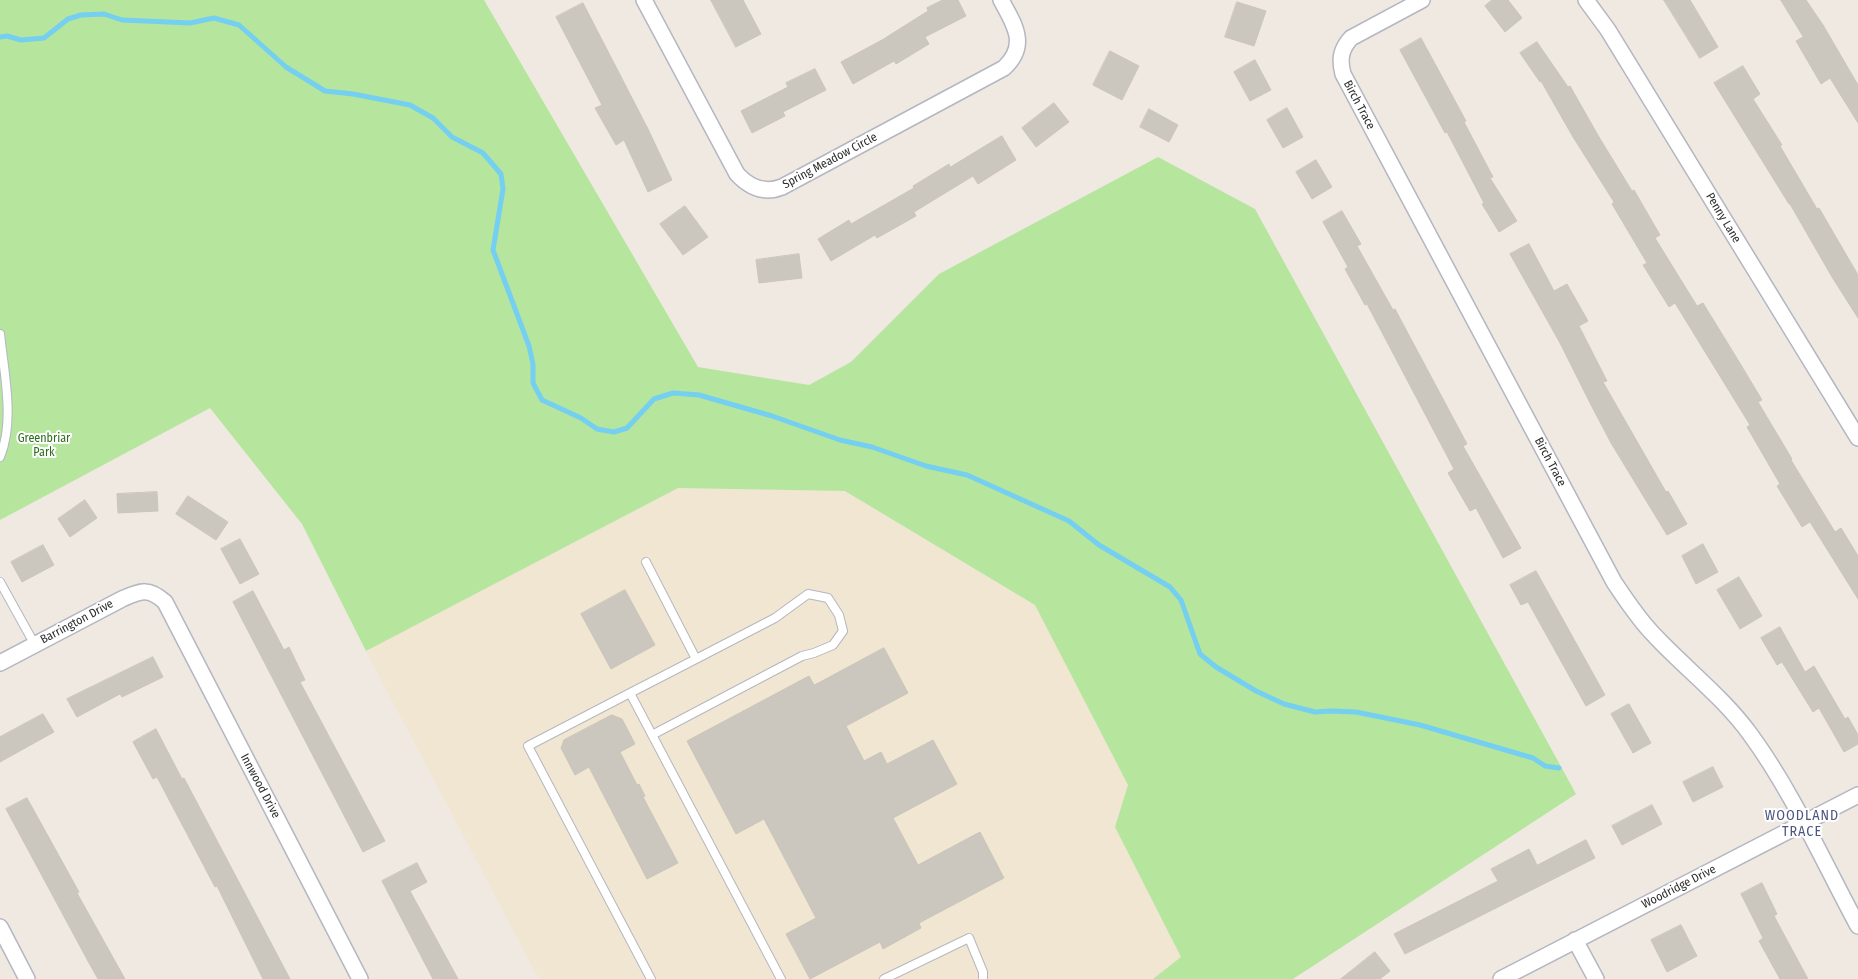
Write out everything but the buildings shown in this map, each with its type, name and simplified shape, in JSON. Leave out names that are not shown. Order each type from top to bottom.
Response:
[{"type":"street","name":"Spring Meadow Circle","points":[[644,0],[737,174],[753,188],[766,190],[782,187],[1004,68],[1015,53],[1018,43],[1017,32],[1001,0]]},
{"type":"street","name":"Birch Trace","points":[[1422,0],[1351,38],[1341,53],[1340,63],[1343,74],[1614,582],[1653,635],[1720,699],[1749,733],[1772,767],[1858,926]]},
{"type":"street","name":"Penny Lane","points":[[1586,0],[1608,30],[1858,438]]},
{"type":"street","name":"Barrington Drive","points":[[0,663],[122,598],[141,591],[149,591],[157,595]]},
{"type":"street","name":"Innwood Drive","points":[[157,595],[165,602],[360,979]]},
{"type":"street","name":"Woodridge Drive","points":[[1501,979],[1858,795]]},
{"type":"street","points":[[0,927],[28,979]]},
{"type":"street","points":[[1575,940],[1596,979]]},
{"type":"lane","points":[[0,334],[8,415],[6,440],[0,457]]},
{"type":"lane","points":[[646,562],[696,659]]},
{"type":"lane","points":[[0,582],[35,645]]},
{"type":"lane","points":[[651,979],[528,746],[775,618],[808,594],[828,598],[839,615],[842,631],[833,645],[802,656],[652,735]]},
{"type":"lane","points":[[630,693],[781,979]]},
{"type":"lane","points":[[884,979],[969,938],[983,972],[983,979]]},
{"type":"shaded area","points":[[678,488],[845,491],[1035,605],[1128,785],[1115,827],[1181,957],[1153,979],[539,979],[366,651]]},
{"type":"green space","name":"Greenbriar Park","points":[[0,0],[484,0],[698,367],[809,385],[851,362],[939,274],[1158,157],[1255,209],[1576,794],[1293,979],[1153,979],[1181,957],[1115,827],[1128,785],[1035,605],[845,491],[678,488],[366,651],[302,524],[210,408],[0,520]]},
{"type":"waterway","points":[[0,37],[7,36],[21,40],[44,38],[68,19],[81,15],[104,14],[122,20],[190,23],[214,18],[239,25],[286,67],[325,91],[353,94],[410,105],[433,118],[452,137],[483,153],[501,174],[503,189],[493,250],[529,346],[533,364],[533,383],[542,400],[581,418],[597,429],[614,432],[627,428],[654,399],[673,393],[699,395],[772,416],[840,440],[872,447],[926,466],[967,475],[1069,521],[1099,545],[1170,587],[1181,600],[1200,654],[1216,667],[1256,691],[1284,704],[1315,712],[1356,712],[1420,725],[1533,758],[1545,766],[1559,768]]},
{"type":"district","name":"WOODLAND TRACE","points":[[1802,824]]}]
